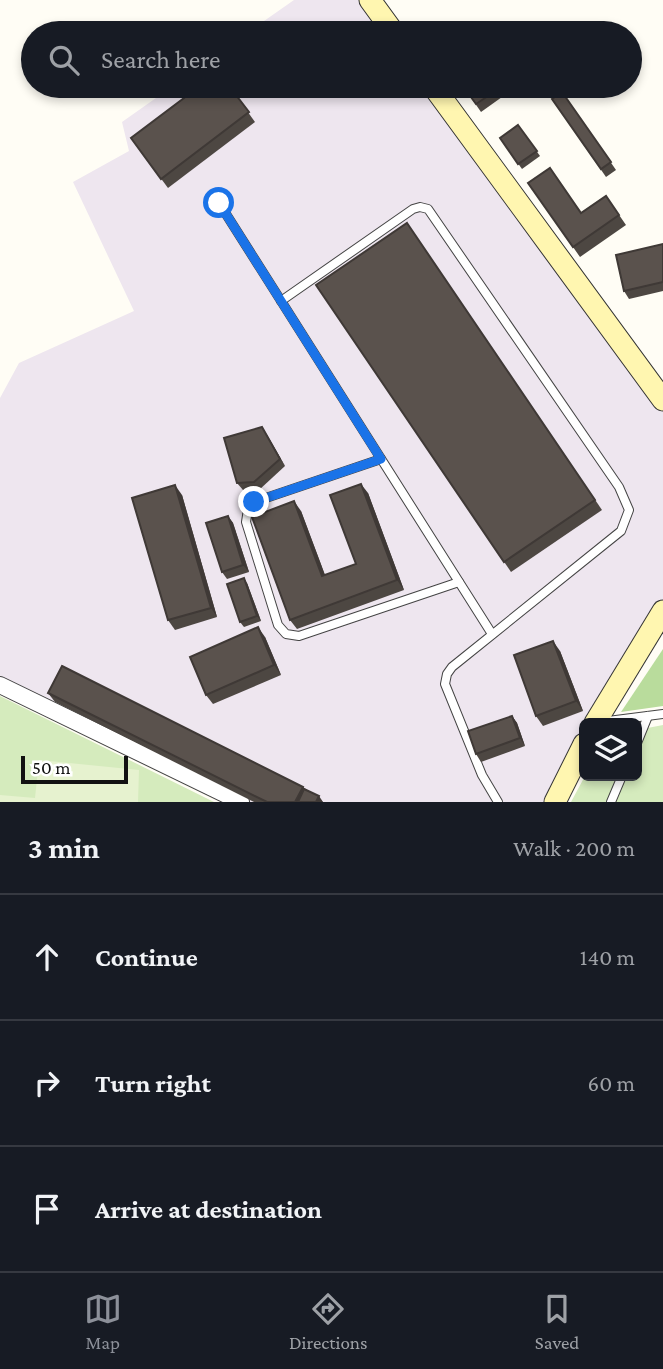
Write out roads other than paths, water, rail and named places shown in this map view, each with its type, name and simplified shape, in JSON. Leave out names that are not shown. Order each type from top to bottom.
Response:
[{"type":"street","points":[[370,0],[385,21]]},
{"type":"street","points":[[442,98],[663,400]]},
{"type":"street","points":[[598,718],[663,611]]},
{"type":"street","points":[[0,685],[241,802]]},
{"type":"street","points":[[555,802],[579,754]]},
{"type":"lane","points":[[219,203],[492,634]]},
{"type":"lane","points":[[281,301],[413,209],[428,209],[619,487],[629,510],[621,531],[492,634],[447,674],[445,684],[482,775],[498,802]]},
{"type":"lane","points":[[381,459],[254,502],[248,509],[246,522],[278,625],[286,634],[299,636],[458,582]]},
{"type":"lane","points":[[633,718],[663,714]]},
{"type":"lane","points":[[642,731],[648,716]]},
{"type":"lane","points":[[611,802],[620,781]]}]
